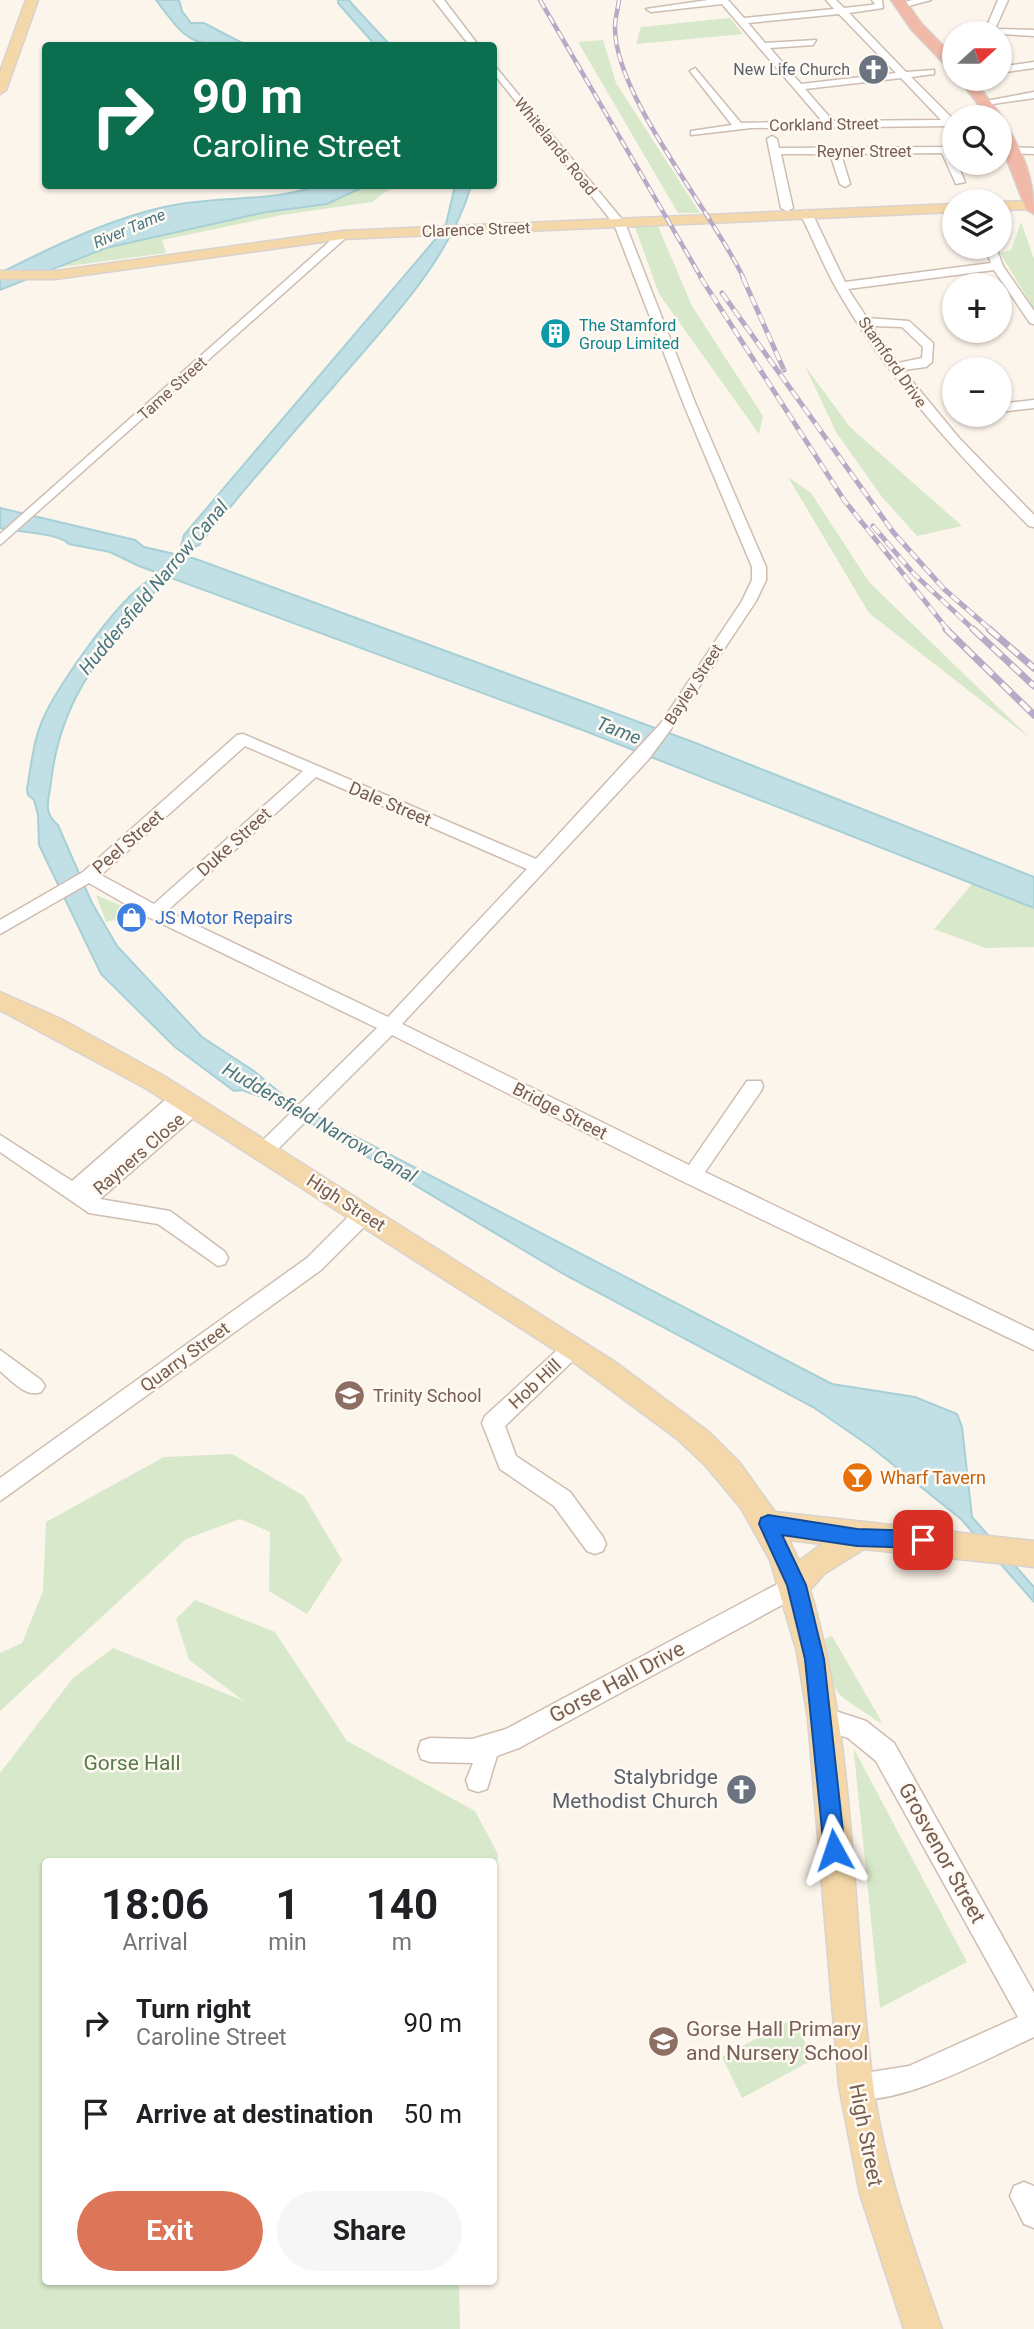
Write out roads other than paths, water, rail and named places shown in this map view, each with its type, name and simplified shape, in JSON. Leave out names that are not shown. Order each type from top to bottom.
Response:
[{"type":"highway","points":[[900,3],[942,52]]},
{"type":"highway","points":[[976,91],[988,105]]},
{"type":"highway","points":[[1012,163],[1033,207]]},
{"type":"main road","points":[[0,90],[32,0]]},
{"type":"main road","points":[[1012,206],[1033,207]]},
{"type":"main road","name":"Clarence Street","points":[[0,275],[55,275],[343,235],[942,208]]},
{"type":"main road","name":"High Street","points":[[0,1000],[103,1054],[265,1150],[573,1348],[682,1423],[731,1472],[768,1524],[796,1585],[814,1659],[823,1719],[856,2087],[877,2194],[923,2329]]},
{"type":"main road","points":[[768,1524],[857,1538],[900,1537],[1020,1552]]},
{"type":"main road","points":[[796,1585],[814,1565],[857,1538]]},
{"type":"street","points":[[439,0],[472,42]]},
{"type":"street","points":[[831,0],[942,113]]},
{"type":"street","points":[[900,3],[926,0]]},
{"type":"street","points":[[994,21],[1003,0]]},
{"type":"street","points":[[651,9],[723,1],[830,124]]},
{"type":"street","points":[[741,21],[790,12],[842,11],[878,3]]},
{"type":"street","points":[[1012,33],[1034,33]]},
{"type":"street","points":[[764,46],[813,42]]},
{"type":"street","points":[[1012,68],[1034,65]]},
{"type":"street","points":[[695,71],[738,126]]},
{"type":"street","name":"Whitelands Road","points":[[497,72],[620,223]]},
{"type":"street","points":[[799,87],[931,72]]},
{"type":"street","points":[[986,102],[1034,95]]},
{"type":"street","name":"Corkland Street","points":[[695,133],[738,126],[942,123]]},
{"type":"street","points":[[769,125],[787,208]]},
{"type":"street","name":"Reyner Street","points":[[775,151],[942,150]]},
{"type":"street","points":[[1012,150],[1034,151]]},
{"type":"street","points":[[835,152],[845,184]]},
{"type":"street","points":[[958,175],[960,181]]},
{"type":"street","name":"Stamford Drive","points":[[806,213],[841,286],[893,367],[984,475],[1034,523]]},
{"type":"street","name":"Bayley Street","points":[[265,1150],[390,1026],[642,756],[666,726],[749,601],[759,580],[759,567],[690,405],[620,223]]},
{"type":"street","name":"Tame Street","points":[[2,540],[343,235]]},
{"type":"street","points":[[995,259],[1034,320]]},
{"type":"street","points":[[841,286],[997,266]]},
{"type":"street","points":[[866,322],[905,324],[929,346],[928,359],[922,364],[893,367]]},
{"type":"street","points":[[1012,407],[1034,404]]},
{"type":"street","points":[[932,416],[942,414]]},
{"type":"street","name":"Dale Street","points":[[243,739],[538,867]]},
{"type":"street","name":"Peel Street","points":[[0,928],[89,876],[243,739]]},
{"type":"street","name":"Duke Street","points":[[154,913],[313,771]]},
{"type":"street","name":"Bridge Street","points":[[89,876],[154,913],[1034,1342]]},
{"type":"street","points":[[691,1177],[754,1086]]},
{"type":"street","name":"Rayners Close","points":[[79,1196],[186,1103]]},
{"type":"street","name":"Rayners Close","points":[[0,1142],[96,1207],[163,1217],[218,1258]]},
{"type":"street","name":"Quarry Street","points":[[0,1491],[314,1264],[363,1215]]},
{"type":"street","name":"Hob Hill","points":[[573,1348],[494,1423],[508,1462],[562,1499],[595,1544]]},
{"type":"street","points":[[0,1359],[34,1386]]},
{"type":"street","name":"Gorse Hall Drive","points":[[430,1750],[472,1751],[510,1740],[796,1585]]},
{"type":"street","name":"Grosvenor Street","points":[[823,1719],[852,1724],[871,1737],[885,1752],[1034,2021]]},
{"type":"street","points":[[478,1780],[485,1763],[485,1747]]},
{"type":"street","points":[[856,2087],[910,2079],[1034,2021]]},
{"type":"water","points":[[156,0],[179,0],[182,11],[191,23],[204,23],[240,42],[200,42],[176,25]]},
{"type":"water","points":[[338,0],[349,0],[387,42],[372,42]]},
{"type":"water","name":"River Tame","points":[[359,189],[327,204],[266,212],[106,248],[0,290],[0,273],[63,243],[130,216],[174,205],[299,191]]},
{"type":"water","points":[[454,189],[470,189],[447,241],[394,316],[199,545],[179,553],[184,535],[446,224]]},
{"type":"water","name":"Tame","points":[[0,508],[135,540],[144,547],[196,559],[693,742],[1034,877],[1034,908],[585,731],[139,566],[110,552],[69,544],[48,535],[0,528]]},
{"type":"water","name":"Huddersfield Narrow Canal","points":[[159,575],[163,578],[161,584],[105,652],[76,698],[56,751],[48,800],[50,815],[58,825],[92,903],[117,946],[202,1037],[254,1071],[285,1097],[329,1123],[832,1384],[915,1397],[957,1414],[962,1427],[972,1517],[1034,1587],[1034,1602],[961,1519],[871,1447],[813,1407],[567,1276],[277,1103],[242,1090],[234,1091],[175,1047],[101,974],[39,845],[38,815],[34,800],[28,795],[27,789],[39,729],[61,686],[93,640],[128,598]]},
{"type":"railway","points":[[540,0],[702,279]]},
{"type":"railway","points":[[619,0],[615,27],[619,55],[630,86],[647,119],[744,279]]},
{"type":"railway","points":[[701,278],[844,500],[948,630]]},
{"type":"railway","points":[[743,278],[784,370]]},
{"type":"railway","points":[[722,293],[893,532],[944,589],[991,630]]},
{"type":"railway","points":[[873,526],[913,573],[974,630]]},
{"type":"railway","points":[[946,629],[1034,715]]},
{"type":"railway","points":[[973,629],[1034,686]]},
{"type":"railway","points":[[989,629],[1034,668]]},
{"type":"place","name":"New Life Church","points":[[873,69]]},
{"type":"place","name":"The Stamford Group Limited","points":[[556,334]]},
{"type":"place","name":"JS Motor Repairs","points":[[132,918]]},
{"type":"place","name":"Trinity School","points":[[350,1396]]},
{"type":"place","name":"Wharf Tavern","points":[[857,1478]]},
{"type":"place","name":"Stalybridge Methodist Church","points":[[741,1789]]},
{"type":"place","name":"Gorse Hall Primary and Nursery School","points":[[663,2041]]},
{"type":"park label","name":"Gorse Hall","points":[[132,1763]]}]
